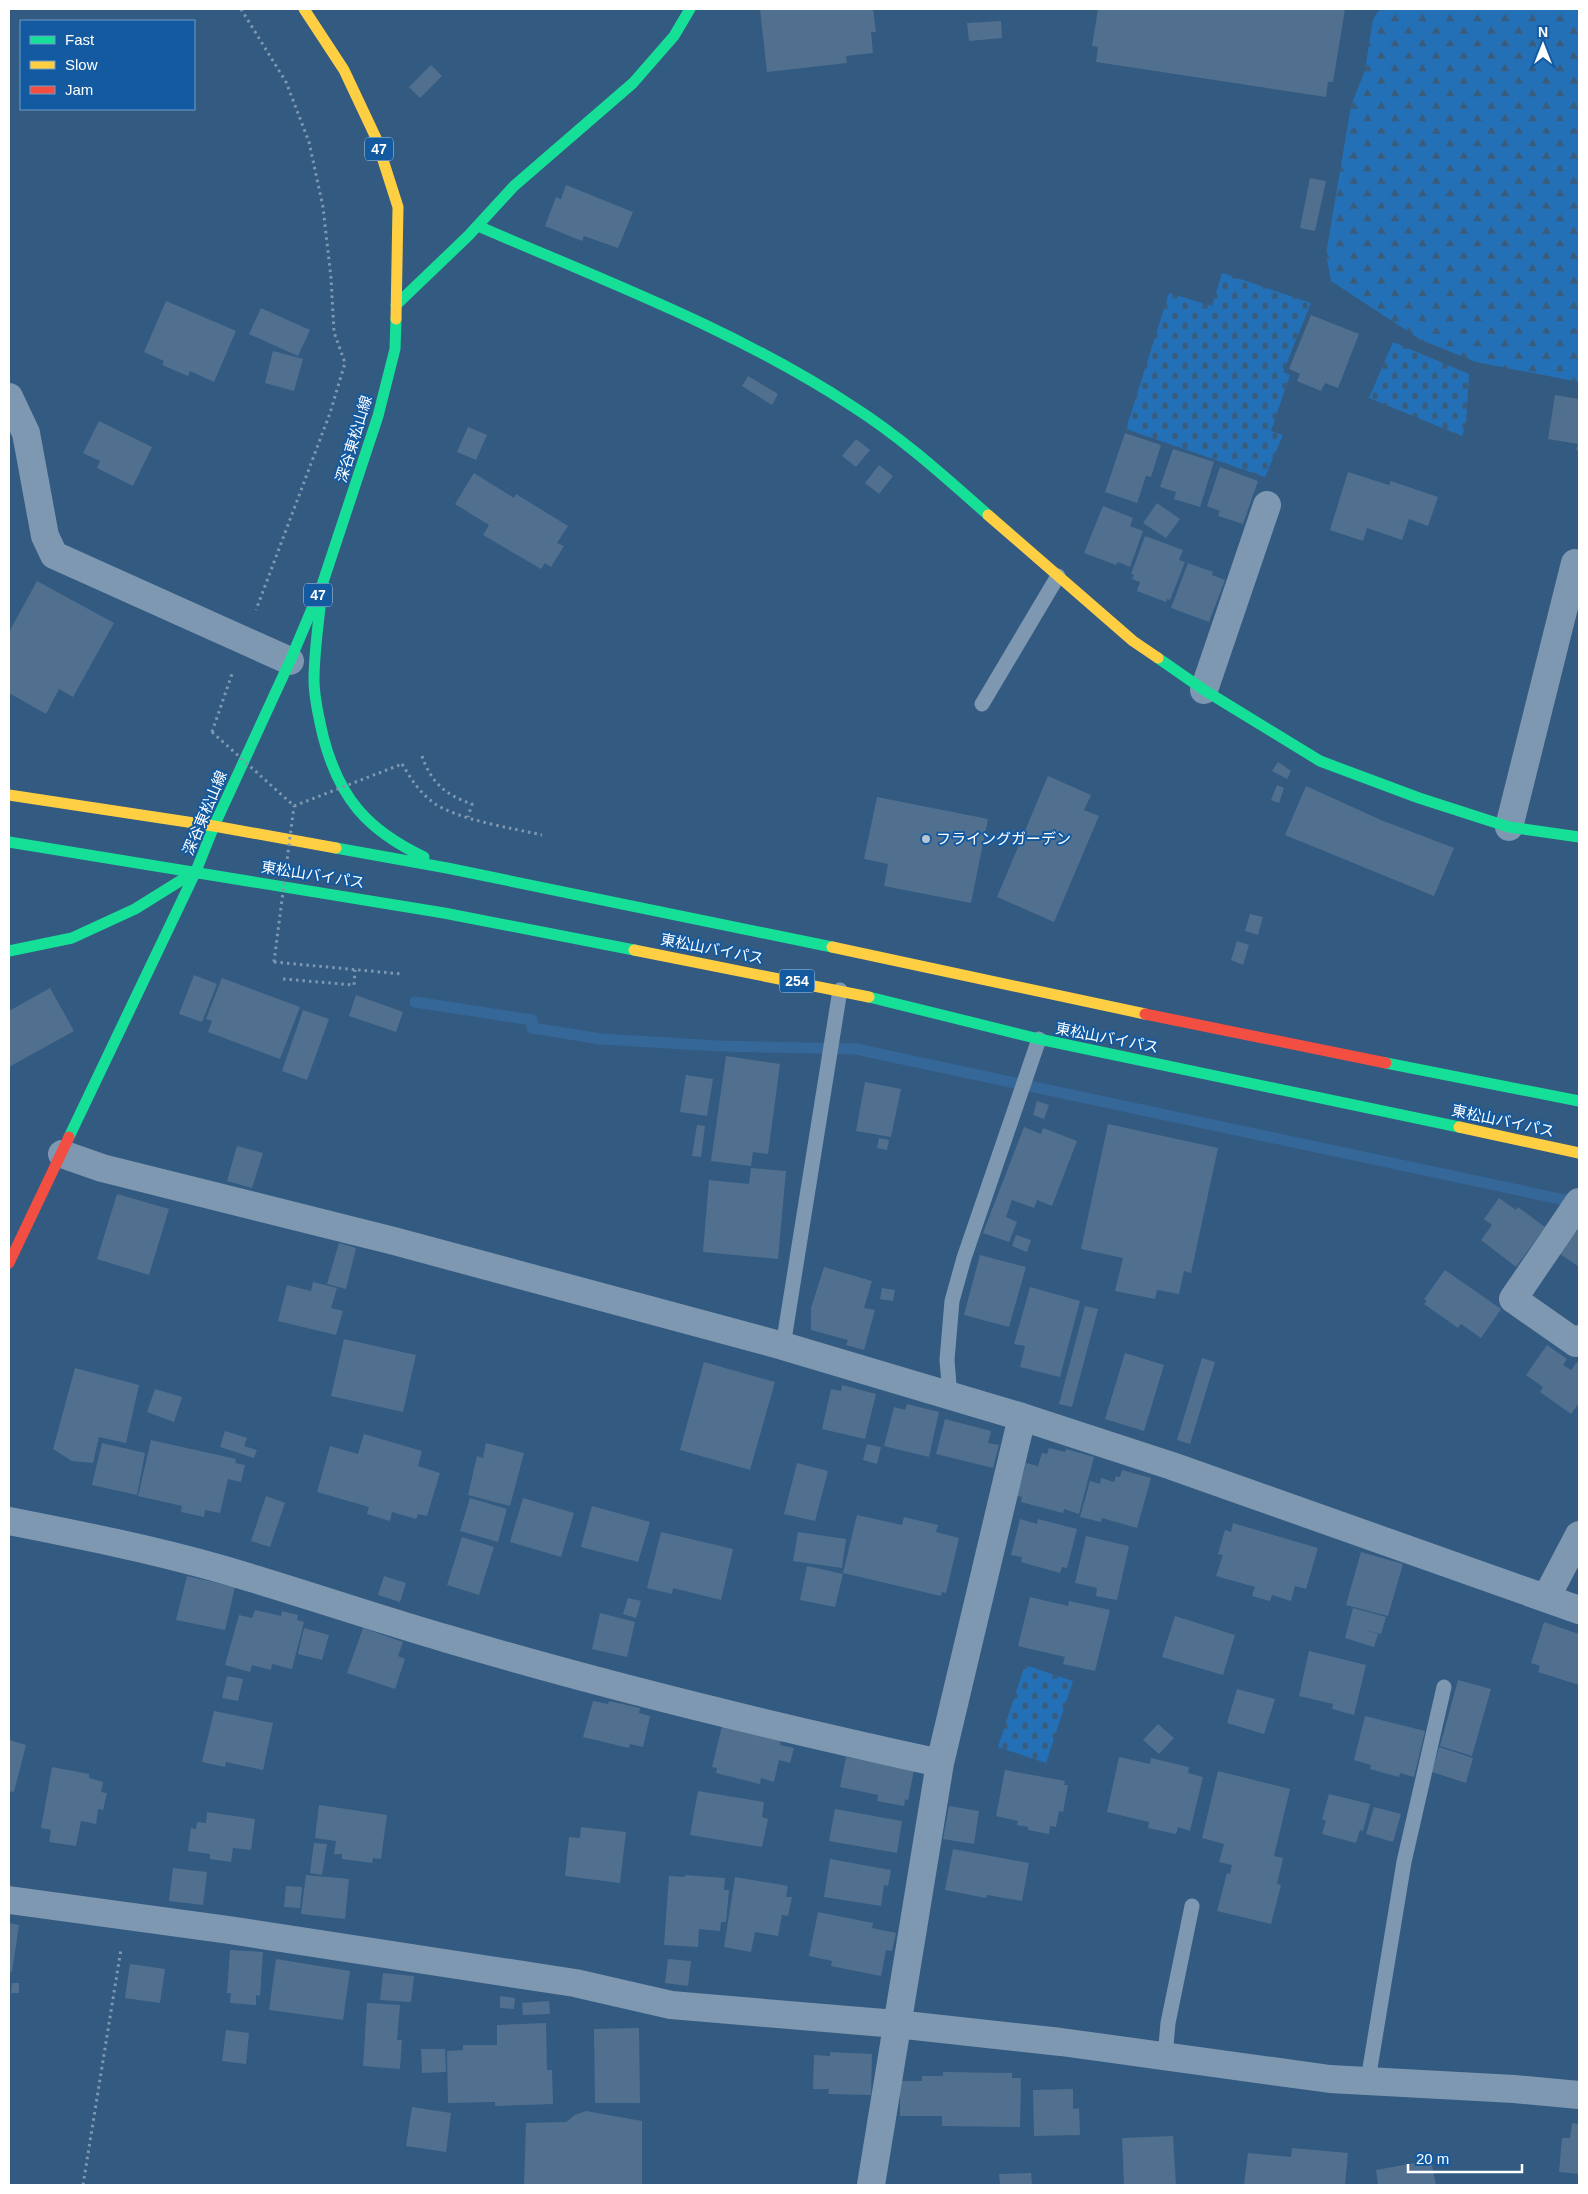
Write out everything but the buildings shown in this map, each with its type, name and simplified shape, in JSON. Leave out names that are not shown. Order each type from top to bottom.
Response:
[{"type":"main road","name":"深谷東松山線","points":[[9,1264],[196,871],[214,826],[290,661],[322,585],[378,416],[395,349],[398,207],[376,138],[344,70],[304,9]]},
{"type":"main road","points":[[396,305],[478,226],[513,187],[588,125],[619,96],[654,60],[682,25],[690,9]]},
{"type":"main road","points":[[478,226],[722,332],[804,376],[854,407],[937,470],[1133,641],[1204,690],[1320,761],[1419,798],[1509,827],[1579,837]]},
{"type":"main road","points":[[322,585],[314,682],[320,727],[332,765],[348,799],[367,818],[400,847],[447,868]]},
{"type":"main road","name":"東松山バイパス","points":[[9,795],[214,826],[447,868],[847,950],[1239,1034],[1579,1102]]},
{"type":"main road","name":"東松山バイパス","points":[[9,842],[196,871],[444,913],[840,990],[1039,1039],[1579,1153]]},
{"type":"main road","points":[[9,951],[72,938],[134,909],[196,871]]},
{"type":"street","points":[[9,397],[26,433],[45,536],[54,555],[290,661]]},
{"type":"street","points":[[1204,690],[1267,505]]},
{"type":"street","points":[[1509,827],[1576,564]]},
{"type":"street","points":[[62,1154],[102,1168],[394,1241],[783,1346],[1022,1417],[1172,1466],[1579,1610]]},
{"type":"street","points":[[1579,1202],[1513,1299],[1576,1343],[1579,1339]]},
{"type":"street","points":[[871,2185],[940,1763],[1022,1417]]},
{"type":"street","points":[[9,1521],[146,1549],[220,1569],[448,1639],[672,1701],[787,1730],[940,1763]]},
{"type":"street","points":[[1546,1598],[1579,1535]]},
{"type":"street","points":[[9,1900],[127,1915],[575,1983],[671,2005],[896,2024],[1061,2042],[1330,2079],[1514,2089],[1579,2095]]},
{"type":"lane","points":[[982,704],[1058,576]]},
{"type":"lane","points":[[783,1346],[840,990]]},
{"type":"lane","points":[[950,1397],[947,1360],[952,1301],[964,1258],[1039,1039]]},
{"type":"lane","points":[[1368,2080],[1404,1862],[1444,1687]]},
{"type":"lane","points":[[1165,2057],[1168,2023],[1192,1906]]},
{"type":"path","points":[[241,9],[286,82],[309,142],[323,207],[332,278],[334,332],[345,363],[330,413],[244,641]]},
{"type":"path","points":[[234,667],[212,732],[294,806]]},
{"type":"path","points":[[422,756],[428,774],[438,785],[458,800],[472,804],[468,817]]},
{"type":"path","points":[[294,806],[402,764],[412,782],[434,804],[468,817],[542,835]]},
{"type":"path","points":[[294,806],[274,962],[402,974]]},
{"type":"path","points":[[284,978],[354,985],[355,970]]},
{"type":"path","points":[[83,2185],[127,1915]]},
{"type":"green space","points":[[1380,9],[1579,9],[1579,382],[1476,362],[1421,340],[1331,281],[1326,254],[1351,106],[1365,70],[1373,19]]},
{"type":"green space","points":[[1222,273],[1311,303],[1283,372],[1290,375],[1271,431],[1283,435],[1265,477],[1126,429],[1169,293],[1212,306]]},
{"type":"green space","points":[[1393,342],[1469,374],[1466,424],[1462,436],[1369,398]]},
{"type":"green space","points":[[1025,1665],[1073,1681],[1046,1763],[998,1747]]},
{"type":"waterway","points":[[415,1002],[532,1020],[532,1028],[601,1039],[719,1046],[856,1049],[1579,1203]]},
{"type":"traffic: fast","points":[[396,305],[468,236],[514,186],[633,83],[674,36],[690,9]]},
{"type":"traffic: fast","points":[[478,226],[669,308],[716,330],[808,379],[888,431],[988,515]]},
{"type":"traffic: fast","points":[[196,871],[214,826],[290,661],[322,585],[378,416],[395,349],[396,319]]},
{"type":"traffic: fast","points":[[322,585],[314,687],[318,715],[330,758],[347,794],[358,810],[386,835],[424,857]]},
{"type":"traffic: fast","points":[[1158,658],[1204,690],[1320,761],[1419,798],[1509,827],[1579,837]]},
{"type":"traffic: fast","points":[[9,842],[444,913],[634,950]]},
{"type":"traffic: fast","points":[[336,848],[447,868],[832,947]]},
{"type":"traffic: fast","points":[[69,1137],[196,871]]},
{"type":"traffic: fast","points":[[9,951],[72,938],[135,909],[196,871]]},
{"type":"traffic: fast","points":[[869,997],[1039,1039],[1459,1127]]},
{"type":"traffic: fast","points":[[1386,1063],[1579,1101]]},
{"type":"traffic: slow","points":[[304,9],[344,70],[376,138],[398,207],[396,319]]},
{"type":"traffic: slow","points":[[988,515],[1133,641],[1158,658]]},
{"type":"traffic: slow","points":[[9,795],[214,826],[336,848]]},
{"type":"traffic: slow","points":[[832,947],[1145,1014]]},
{"type":"traffic: slow","points":[[634,950],[869,997]]},
{"type":"traffic: slow","points":[[1459,1127],[1579,1153]]},
{"type":"traffic: jam","points":[[1145,1014],[1386,1063]]},
{"type":"traffic: jam","points":[[9,1263],[69,1137]]},
{"type":"place","name":"フライングガーデン","points":[[926,839]]}]
